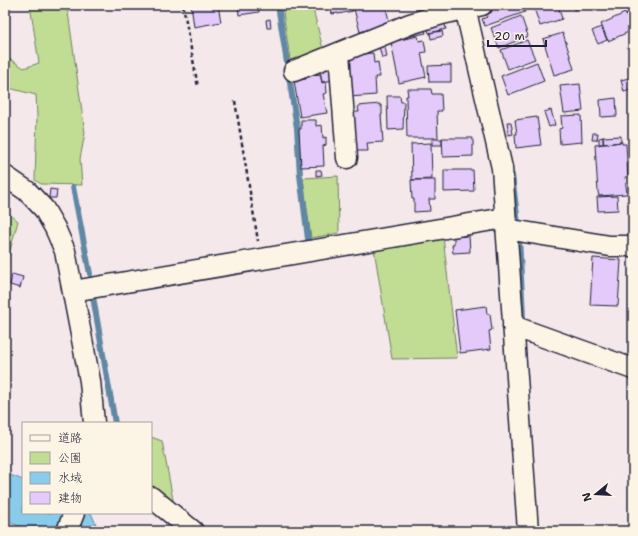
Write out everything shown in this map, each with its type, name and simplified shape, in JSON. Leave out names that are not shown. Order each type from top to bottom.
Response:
[{"type":"street","points":[[294,71],[410,24],[472,6]]},
{"type":"street","points":[[472,6],[467,16],[502,168],[512,326],[528,531]]},
{"type":"street","points":[[339,53],[347,158]]},
{"type":"street","points":[[5,176],[27,191],[44,209],[55,228],[65,251],[90,381],[94,422]]},
{"type":"street","points":[[73,291],[261,259],[506,223],[610,246],[633,246]]},
{"type":"street","points":[[512,326],[633,369]]},
{"type":"street","points":[[152,498],[193,531]]},
{"type":"street","points":[[68,531],[74,514]]},
{"type":"path","points":[[183,5],[198,87]]},
{"type":"path","points":[[235,102],[261,259]]},
{"type":"green space","points":[[30,5],[67,5],[85,133],[80,159],[82,185],[41,184],[35,180],[37,116],[36,95],[5,87],[5,56],[24,68],[39,63]]},
{"type":"green space","points":[[282,5],[312,5],[324,53],[291,66]]},
{"type":"green space","points":[[338,176],[339,233],[311,238],[303,178]]},
{"type":"green space","points":[[5,210],[18,221],[5,269]]},
{"type":"green space","points":[[443,237],[457,358],[392,359],[374,249]]},
{"type":"green space","points":[[152,437],[162,441],[174,505],[152,492]]},
{"type":"water","points":[[5,473],[22,480],[22,514],[91,514],[99,531],[33,531],[5,521]]},
{"type":"building","points":[[191,5],[218,5],[221,22],[194,27]]},
{"type":"building","points":[[238,5],[258,5],[259,12],[239,15]]},
{"type":"building","points":[[330,5],[352,5],[353,11],[332,14]]},
{"type":"building","points":[[353,5],[385,5],[390,24],[360,32]]},
{"type":"building","points":[[495,5],[522,5],[525,12],[485,26],[482,19],[487,17],[486,15],[492,12],[491,9],[496,7]]},
{"type":"building","points":[[533,5],[558,5],[562,19],[540,26]]},
{"type":"building","points":[[572,5],[587,5],[574,10]]},
{"type":"building","points":[[620,5],[633,5],[633,29],[625,12],[624,13]]},
{"type":"building","points":[[625,13],[633,30],[608,41],[601,24]]},
{"type":"building","points":[[521,16],[528,36],[499,48],[491,28]]},
{"type":"building","points":[[270,19],[271,28],[267,28],[266,20]]},
{"type":"building","points":[[444,20],[446,29],[429,33],[427,23]]},
{"type":"building","points":[[424,25],[426,33],[393,40]]},
{"type":"building","points":[[601,27],[607,40],[598,44],[592,31]]},
{"type":"building","points":[[442,31],[443,36],[431,39],[430,33]]},
{"type":"building","points":[[563,33],[574,69],[554,75],[543,39]]},
{"type":"building","points":[[418,36],[419,41],[424,40],[426,52],[421,53],[426,77],[399,83],[391,42]]},
{"type":"building","points":[[527,40],[535,59],[508,69],[501,50]]},
{"type":"building","points":[[384,42],[387,57],[382,58],[378,43]]},
{"type":"building","points":[[373,53],[374,63],[378,62],[380,77],[375,77],[376,95],[349,97],[349,55]]},
{"type":"building","points":[[537,62],[544,81],[508,95],[501,76]]},
{"type":"building","points":[[451,65],[451,82],[429,82],[428,66]]},
{"type":"building","points":[[331,67],[334,80],[322,82],[320,69]]},
{"type":"building","points":[[320,74],[322,83],[326,82],[327,93],[323,94],[327,113],[300,117],[294,81],[306,79],[306,76]]},
{"type":"building","points":[[633,77],[633,89],[624,92],[621,80]]},
{"type":"building","points":[[580,84],[583,111],[564,113],[560,86]]},
{"type":"building","points":[[407,89],[431,89],[432,94],[441,94],[442,111],[437,111],[438,138],[407,138]]},
{"type":"building","points":[[387,96],[400,96],[401,102],[404,102],[403,129],[388,130]]},
{"type":"building","points":[[616,98],[617,116],[601,117],[600,100]]},
{"type":"building","points":[[380,104],[380,106],[382,106],[381,115],[383,142],[367,143],[368,151],[354,151],[351,112],[359,112],[358,106]]},
{"type":"building","points":[[551,110],[555,125],[549,127],[544,112]]},
{"type":"building","points":[[581,115],[582,142],[560,144],[559,129],[562,128],[561,116]]},
{"type":"building","points":[[537,117],[541,145],[516,148],[515,134],[517,134],[515,120]]},
{"type":"building","points":[[301,120],[316,120],[316,126],[322,125],[323,138],[326,137],[326,145],[323,146],[324,166],[301,167],[299,129],[301,129]]},
{"type":"building","points":[[507,122],[511,122],[513,134],[509,135]]},
{"type":"building","points":[[593,133],[598,133],[597,140],[592,140]]},
{"type":"building","points":[[621,136],[621,142],[604,144],[603,137]]},
{"type":"building","points":[[603,137],[603,144],[599,144],[599,138]]},
{"type":"building","points":[[442,138],[473,138],[473,156],[443,157]]},
{"type":"building","points":[[432,139],[442,139],[442,145],[432,145]]},
{"type":"building","points":[[622,142],[622,144],[626,144],[628,177],[625,177],[627,194],[599,196],[595,145]]},
{"type":"building","points":[[431,143],[432,179],[412,180],[411,144]]},
{"type":"building","points":[[316,170],[321,170],[322,175],[316,176]]},
{"type":"building","points":[[444,170],[473,170],[474,191],[444,192]]},
{"type":"building","points":[[411,180],[435,180],[435,199],[429,199],[430,211],[414,212],[414,199],[412,199]]},
{"type":"building","points":[[50,189],[57,190],[56,198],[49,198]]},
{"type":"building","points":[[617,196],[618,210],[598,211],[597,197]]},
{"type":"building","points":[[469,236],[470,252],[453,253],[452,245],[454,245],[454,237]]},
{"type":"building","points":[[593,258],[621,260],[618,306],[590,305]]},
{"type":"building","points":[[12,274],[23,277],[20,288],[10,285]]},
{"type":"building","points":[[486,306],[487,314],[490,314],[492,330],[489,331],[491,349],[460,353],[455,310]]},
{"type":"waterway","points":[[278,5],[297,128],[300,175],[308,239]]},
{"type":"waterway","points":[[512,175],[518,224]]},
{"type":"waterway","points":[[73,187],[90,274]]},
{"type":"waterway","points":[[519,237],[523,318]]},
{"type":"waterway","points":[[93,297],[115,422]]}]
